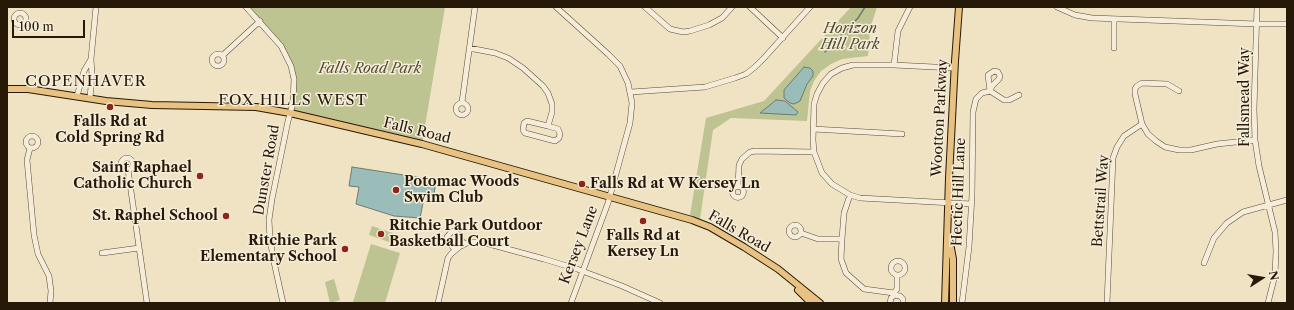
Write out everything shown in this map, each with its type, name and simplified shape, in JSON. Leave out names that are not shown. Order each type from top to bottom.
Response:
[{"type":"main road","name":"Wootton Parkway","points":[[945,303],[954,68],[959,7]]},
{"type":"main road","name":"Falls Road","points":[[7,89],[28,89],[152,105],[250,107],[290,113],[422,144],[609,196],[692,220],[710,227],[778,269],[820,303]]},
{"type":"main road","name":"Wootton Parkway","points":[[948,231],[953,259],[953,303]]},
{"type":"main road","name":"Falls Road","points":[[778,269],[811,303]]},
{"type":"main road","points":[[942,303],[945,292]]},
{"type":"street","points":[[90,98],[92,75],[91,59],[96,7]]},
{"type":"street","name":"Dunster Road","points":[[246,7],[281,46],[291,66],[295,85],[293,103],[272,199],[269,220],[270,239],[283,303]]},
{"type":"street","points":[[462,102],[475,7]]},
{"type":"street","name":"Kersey Lane","points":[[556,7],[614,60],[625,74],[631,92],[632,108],[630,123],[608,203],[571,303]]},
{"type":"street","points":[[645,7],[670,29],[683,32],[716,22],[732,7]]},
{"type":"street","points":[[750,7],[783,38]]},
{"type":"street","points":[[631,92],[694,89],[710,86],[746,74],[755,67],[783,38],[810,7]]},
{"type":"street","points":[[894,65],[898,31],[910,7]]},
{"type":"street","points":[[1057,7],[1075,15],[1092,18],[1287,24]]},
{"type":"street","name":"Fallsmead Way","points":[[1257,7],[1254,109],[1255,140],[1259,166],[1275,232],[1276,251],[1275,275],[1268,303]]},
{"type":"street","points":[[1114,19],[1114,48]]},
{"type":"street","points":[[223,55],[260,22]]},
{"type":"street","points":[[469,48],[495,53],[508,58],[523,68],[543,86],[548,93],[552,104],[552,112],[548,126]]},
{"type":"street","points":[[77,96],[84,71],[91,59]]},
{"type":"street","points":[[954,68],[894,65],[853,65],[842,68],[831,74],[822,83],[814,104],[814,152],[822,173],[832,184],[850,195],[869,199],[970,204]]},
{"type":"street","points":[[1179,91],[1166,84],[1142,83],[1137,86],[1135,94],[1142,124],[1148,134],[1156,142],[1165,147],[1179,150],[1191,150],[1217,144],[1255,140]]},
{"type":"street","name":"Hectic Hill Lane","points":[[962,303],[970,247],[973,112],[976,99],[982,93],[990,91],[1004,100],[1014,98],[1019,95]]},
{"type":"street","points":[[529,121],[548,126],[558,129],[560,136],[557,140],[555,141],[525,134],[522,128],[524,123],[529,121]]},
{"type":"street","name":"Bettstrail Way","points":[[1107,303],[1114,158],[1117,147],[1124,136],[1142,124]]},
{"type":"street","points":[[813,129],[902,134]]},
{"type":"street","points":[[30,148],[27,160],[34,235],[38,254],[49,276],[51,291],[50,303]]},
{"type":"street","points":[[738,187],[739,165],[742,159],[750,152],[814,152]]},
{"type":"street","points":[[128,170],[147,303]]},
{"type":"street","points":[[850,195],[844,213],[842,239],[842,264],[846,273],[864,289],[868,291],[898,295],[902,298],[903,303]]},
{"type":"street","points":[[1204,263],[1214,238],[1226,223],[1243,212],[1287,200]]},
{"type":"street","points":[[455,250],[447,240],[447,237],[452,231],[457,232],[464,244]]},
{"type":"street","points":[[801,233],[818,239],[842,239]]},
{"type":"street","points":[[438,303],[447,263],[451,254],[464,244],[475,242],[489,244],[582,271],[622,286],[660,303]]},
{"type":"street","points":[[102,253],[139,248]]},
{"type":"street","points":[[890,303],[891,298],[897,289],[897,275]]},
{"type":"green space","name":"Falls Road Park","points":[[246,7],[445,7],[422,144],[290,113],[295,85],[284,51]]},
{"type":"green space","name":"Horizon Hill Park","points":[[851,7],[877,7],[870,29],[868,56],[842,59],[821,71],[814,81],[810,91],[807,121],[731,118],[713,130],[700,219],[690,215],[706,118],[764,101]]},
{"type":"green space","name":"Ritchie Park Outdoor Basketball Court","points":[[372,226],[393,233],[389,242],[369,235]]},
{"type":"green space","points":[[371,244],[400,253],[385,303],[353,302]]},
{"type":"green space","points":[[334,279],[340,300],[330,303],[325,282]]},
{"type":"water","points":[[804,67],[810,68],[813,71],[813,76],[807,84],[800,101],[794,104],[790,103],[784,98],[784,90]]},
{"type":"water","points":[[776,100],[785,101],[798,112],[796,115],[760,113]]},
{"type":"water","name":"Potomac Woods Swim Club","points":[[352,167],[436,180],[434,194],[425,193],[420,218],[394,216],[356,204],[359,187],[349,186]]},
{"type":"waterway","points":[[825,52],[858,18],[865,7]]},
{"type":"place","name":"Falls Rd at Cold Spring Rd","points":[[110,107]]},
{"type":"place","name":"Saint Raphael Catholic Church","points":[[200,176]]},
{"type":"place","name":"Falls Rd at W Kersey Ln","points":[[582,184]]},
{"type":"place","name":"Potomac Woods Swim Club","points":[[396,190]]},
{"type":"place","name":"St. Raphel School","points":[[226,216]]},
{"type":"place","name":"Falls Rd at Kersey Ln","points":[[643,221]]},
{"type":"place","name":"Ritchie Park Outdoor Basketball Court","points":[[381,234]]},
{"type":"place","name":"Ritchie Park Elementary School","points":[[345,249]]},
{"type":"district","name":"COPENHAVER","points":[[86,82]]},
{"type":"district","name":"FOX HILLS WEST","points":[[293,101]]}]
